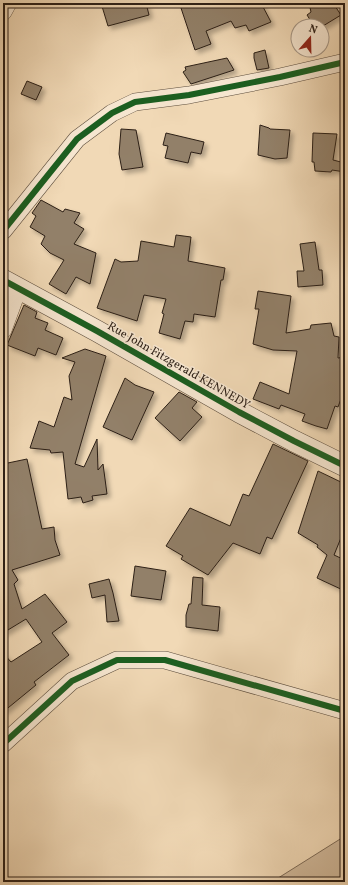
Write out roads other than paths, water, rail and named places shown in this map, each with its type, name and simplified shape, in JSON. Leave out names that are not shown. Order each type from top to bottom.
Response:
[{"type":"street","points":[[3,12],[8,3]]},
{"type":"street","points":[[3,231],[77,139],[112,113],[135,102],[189,95],[280,78],[345,62]]},
{"type":"street","points":[[3,330],[10,284]]},
{"type":"street","name":"Rue John Fitzgerald KENNEDY","points":[[10,284],[97,331],[294,442],[345,466]]},
{"type":"street","points":[[3,744],[72,681],[117,660],[165,660],[345,711]]}]
